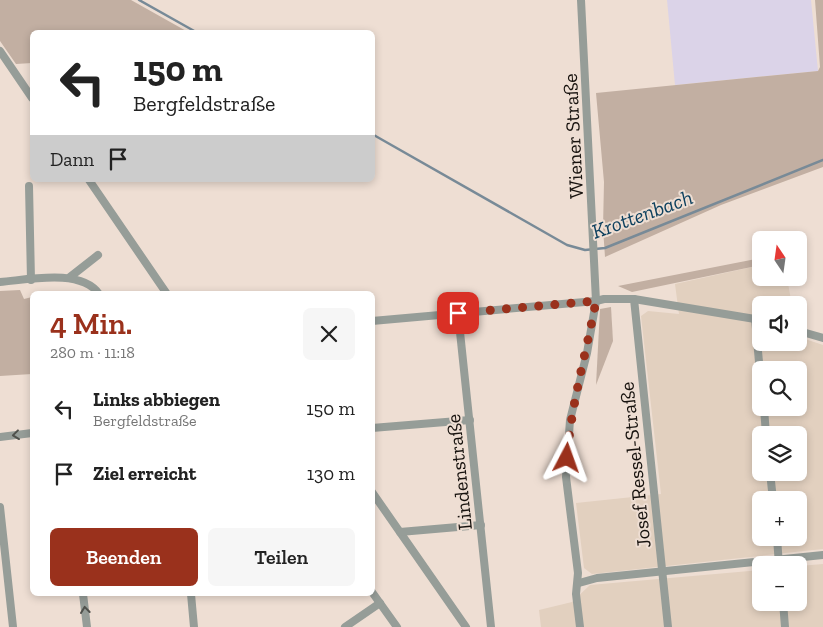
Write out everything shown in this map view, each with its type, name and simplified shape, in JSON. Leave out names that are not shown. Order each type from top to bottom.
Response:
[{"type":"street","name":"Wiener Straße","points":[[580,627],[576,594],[579,583],[566,477],[570,420],[587,353],[596,301],[581,0]]},
{"type":"street","points":[[0,51],[30,95]]},
{"type":"street","points":[[90,182],[165,291]]},
{"type":"street","points":[[29,186],[31,280]]},
{"type":"street","points":[[70,277],[98,254]]},
{"type":"street","points":[[0,282],[70,277],[96,291]]},
{"type":"street","points":[[375,321],[604,299],[634,299],[752,318]]},
{"type":"street","name":"Josef Ressel-Straße","points":[[634,299],[668,627]]},
{"type":"street","name":"Lindenstraße","points":[[458,313],[490,627]]},
{"type":"street","points":[[807,333],[823,338]]},
{"type":"street","points":[[375,428],[470,420]]},
{"type":"street","points":[[0,437],[30,433]]},
{"type":"street","points":[[375,496],[466,627]]},
{"type":"street","points":[[0,507],[13,627]]},
{"type":"street","points":[[400,532],[480,526]]},
{"type":"street","points":[[807,558],[823,555]]},
{"type":"street","points":[[579,583],[597,578],[752,564]]},
{"type":"street","points":[[83,596],[87,627]]},
{"type":"street","points":[[191,596],[194,627]]},
{"type":"street","points":[[375,596],[397,627]]},
{"type":"street","points":[[345,627],[380,603]]},
{"type":"street","points":[[784,611],[785,627]]},
{"type":"shaded area","points":[[0,0],[131,0],[184,30],[30,30],[30,63],[16,64],[0,41]]},
{"type":"shaded area","points":[[667,0],[811,0],[818,71],[675,85]]},
{"type":"shaded area","points":[[815,0],[823,0],[823,167],[721,205],[605,257],[603,228],[604,182],[596,93],[818,71],[820,67]]},
{"type":"shaded area","points":[[752,260],[752,267],[632,292],[618,286]]},
{"type":"shaded area","points":[[752,267],[752,286],[788,286],[790,296],[752,296],[752,351],[807,351],[807,340],[823,345],[823,549],[592,574],[584,568],[576,503],[661,494],[641,316],[648,311],[679,314],[675,284]]},
{"type":"shaded area","points":[[20,290],[24,299],[30,298],[30,374],[0,376],[0,291]]},
{"type":"shaded area","points":[[611,307],[613,341],[596,385],[600,309]]},
{"type":"shaded area","points":[[823,564],[823,627],[541,627],[539,610],[572,602],[590,585],[752,571],[752,611],[807,611],[807,565]]},
{"type":"waterway","name":"Krottenbach","points":[[139,0],[192,30]]},
{"type":"waterway","name":"Krottenbach","points":[[375,136],[567,245],[585,250],[605,248],[823,160]]},
{"type":"route","points":[[458,313],[596,301],[587,353],[570,420],[567,458]]}]
